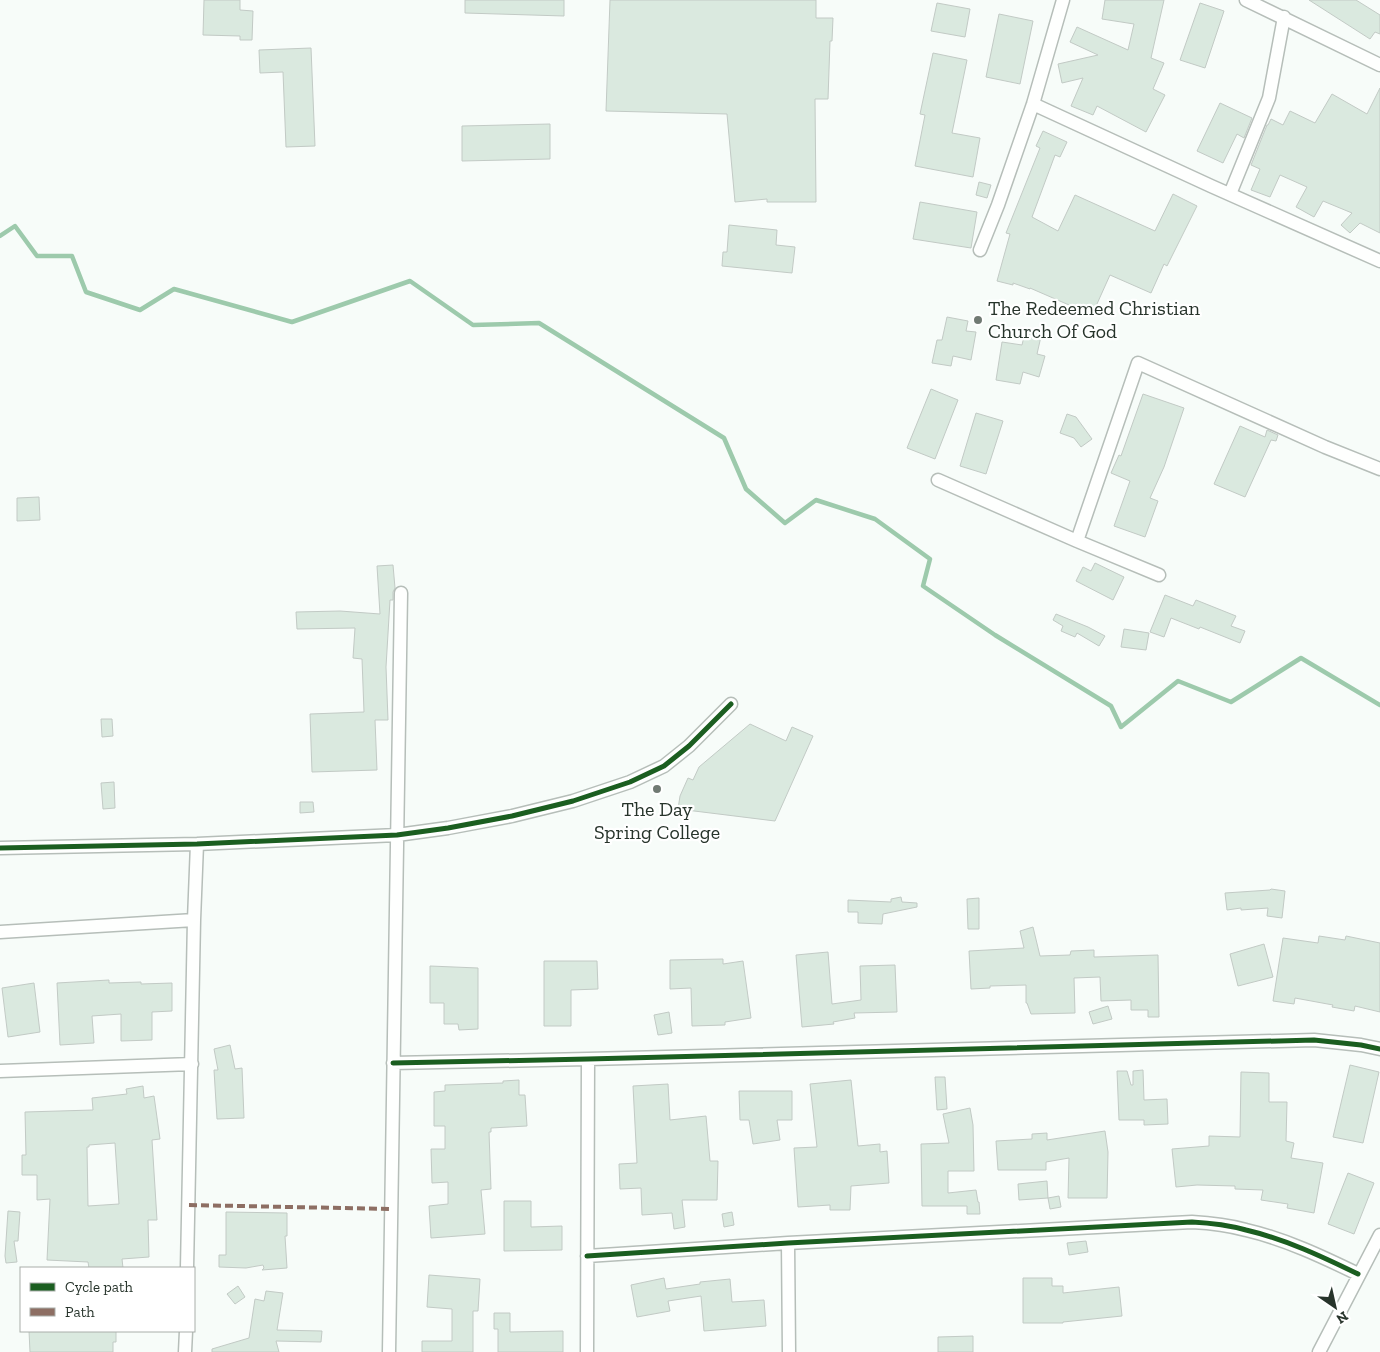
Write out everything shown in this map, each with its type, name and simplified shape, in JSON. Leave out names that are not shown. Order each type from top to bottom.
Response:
[{"type":"street","points":[[980,250],[1033,104],[1063,0]]},
{"type":"street","points":[[1246,0],[1380,64]]},
{"type":"street","points":[[1230,194],[1269,98],[1284,17]]},
{"type":"street","points":[[1033,104],[1380,261]]},
{"type":"street","points":[[1077,541],[1138,363],[1325,447],[1380,469]]},
{"type":"street","points":[[938,480],[1159,575]]},
{"type":"street","points":[[389,1352],[401,592]]},
{"type":"street","points":[[0,848],[197,844],[397,835],[512,816],[573,801],[630,782],[664,766],[689,746],[731,704]]},
{"type":"street","points":[[187,1267],[197,844]]},
{"type":"street","points":[[0,932],[194,920]]},
{"type":"street","points":[[393,1062],[588,1059],[1314,1040],[1380,1049]]},
{"type":"street","points":[[587,1352],[588,1059]]},
{"type":"street","points":[[0,1071],[192,1064]]},
{"type":"street","points":[[587,1256],[788,1243],[1192,1222],[1220,1224],[1248,1230],[1287,1243],[1358,1274]]},
{"type":"street","points":[[1319,1352],[1380,1235]]},
{"type":"street","points":[[788,1243],[789,1352]]},
{"type":"street","points":[[185,1352],[186,1332]]},
{"type":"building","points":[[204,0],[240,0],[240,10],[253,11],[252,40],[240,40],[240,36],[203,35]]},
{"type":"building","points":[[465,0],[564,0],[564,16],[465,13]]},
{"type":"building","points":[[610,0],[816,0],[816,18],[833,18],[832,41],[830,41],[828,99],[815,99],[816,202],[767,202],[767,199],[735,202],[727,114],[606,111]]},
{"type":"building","points":[[1105,0],[1164,0],[1151,58],[1164,63],[1153,89],[1165,95],[1146,132],[1097,106],[1093,115],[1071,106],[1083,78],[1062,83],[1058,64],[1098,55],[1070,42],[1077,27],[1128,50],[1134,24],[1102,19]]},
{"type":"building","points":[[1309,0],[1356,0],[1380,15],[1380,34],[1375,32],[1370,39]]},
{"type":"building","points":[[937,3],[970,9],[965,37],[931,31]]},
{"type":"building","points":[[1200,3],[1224,11],[1205,68],[1180,60]]},
{"type":"building","points":[[999,14],[1033,21],[1020,84],[986,77]]},
{"type":"building","points":[[311,48],[315,146],[286,147],[283,72],[260,73],[259,50]]},
{"type":"building","points":[[933,53],[967,60],[952,133],[980,138],[973,177],[915,166],[925,115],[920,114]]},
{"type":"building","points":[[1380,88],[1380,233],[1360,223],[1350,233],[1341,225],[1352,213],[1323,201],[1314,217],[1296,207],[1307,187],[1280,175],[1270,197],[1251,190],[1260,169],[1251,165],[1271,119],[1283,125],[1290,111],[1315,123],[1332,94],[1367,114]]},
{"type":"building","points":[[1220,103],[1252,118],[1244,138],[1237,134],[1223,163],[1197,151]]},
{"type":"building","points":[[550,124],[550,159],[462,161],[462,126]]},
{"type":"building","points":[[1043,131],[1067,142],[1060,157],[1055,155],[1032,217],[1058,231],[1075,195],[1155,231],[1173,194],[1197,206],[1167,266],[1164,264],[1151,293],[1110,275],[1092,315],[1030,288],[997,281],[1010,234],[1006,233],[1040,148],[1036,146]]},
{"type":"building","points":[[979,182],[991,185],[987,198],[976,195]]},
{"type":"building","points":[[920,202],[977,212],[971,248],[913,239]]},
{"type":"building","points":[[729,225],[777,230],[776,245],[795,247],[792,273],[722,266],[723,252],[727,252]]},
{"type":"building","points":[[947,317],[968,321],[966,331],[976,332],[971,360],[953,356],[951,366],[932,363],[937,340],[942,340]]},
{"type":"building","points":[[1026,328],[1042,332],[1037,354],[1045,356],[1039,377],[1023,372],[1020,384],[996,380],[1002,342],[1022,345]]},
{"type":"building","points":[[931,389],[958,400],[935,459],[907,448]]},
{"type":"building","points":[[1143,394],[1184,408],[1164,467],[1150,498],[1158,501],[1145,537],[1114,526],[1130,481],[1111,473],[1119,455],[1121,456]]},
{"type":"building","points":[[976,413],[1003,421],[986,474],[960,466]]},
{"type":"building","points":[[1067,414],[1076,417],[1092,439],[1081,447],[1074,438],[1060,433]]},
{"type":"building","points":[[1240,426],[1265,437],[1267,430],[1278,435],[1276,441],[1271,440],[1245,497],[1214,484]]},
{"type":"building","points":[[39,497],[40,520],[17,521],[17,498]]},
{"type":"building","points":[[1095,563],[1124,577],[1113,600],[1076,581],[1083,567],[1091,571]]},
{"type":"building","points":[[393,565],[395,588],[393,600],[390,600],[386,667],[388,720],[375,720],[377,770],[312,772],[310,714],[364,712],[362,659],[353,658],[355,628],[297,629],[296,612],[340,611],[380,614],[377,566]]},
{"type":"building","points":[[1165,595],[1193,606],[1196,600],[1236,616],[1231,626],[1245,631],[1240,643],[1171,618],[1164,637],[1150,632]]},
{"type":"building","points":[[1056,614],[1105,636],[1099,646],[1077,633],[1075,637],[1061,631],[1063,626],[1053,620]]},
{"type":"building","points":[[1124,629],[1149,633],[1146,650],[1121,647]]},
{"type":"building","points":[[101,719],[112,719],[113,736],[102,737]]},
{"type":"building","points":[[750,724],[786,741],[792,727],[813,736],[775,821],[678,809],[680,796],[688,778],[693,780],[699,767]]},
{"type":"building","points":[[114,782],[115,808],[103,809],[101,783]]},
{"type":"building","points":[[300,802],[313,802],[314,812],[300,813]]},
{"type":"building","points":[[1271,889],[1285,891],[1282,918],[1267,916],[1268,908],[1227,910],[1225,893]]},
{"type":"building","points":[[901,897],[902,902],[917,903],[917,907],[883,914],[882,924],[858,923],[858,912],[848,912],[848,900],[891,902],[891,899]]},
{"type":"building","points":[[979,898],[979,929],[968,929],[967,899]]},
{"type":"building","points":[[1033,927],[1040,956],[1070,955],[1071,951],[1094,950],[1094,957],[1158,955],[1159,1017],[1148,1017],[1148,1010],[1131,1010],[1131,1000],[1101,1001],[1100,977],[1074,978],[1075,1013],[1031,1014],[1026,1003],[1026,985],[990,986],[990,988],[971,989],[969,951],[1024,948],[1020,931]]},
{"type":"building","points":[[1319,936],[1345,940],[1346,936],[1380,943],[1380,1012],[1355,1006],[1354,1011],[1295,998],[1294,1004],[1273,1001],[1283,938],[1318,943]]},
{"type":"building","points":[[1264,944],[1273,977],[1238,986],[1230,954]]},
{"type":"building","points":[[828,952],[832,1004],[861,1000],[860,966],[895,965],[897,1012],[854,1013],[855,1018],[833,1022],[834,1024],[802,1027],[796,955]]},
{"type":"building","points":[[723,959],[723,964],[743,961],[751,1018],[725,1022],[725,1025],[692,1026],[691,988],[670,989],[670,960]]},
{"type":"building","points":[[544,961],[597,961],[598,989],[571,990],[571,1026],[544,1026]]},
{"type":"building","points":[[430,966],[478,968],[478,1029],[459,1030],[458,1024],[444,1024],[444,1003],[430,1003]]},
{"type":"building","points":[[109,980],[109,983],[172,983],[172,1011],[152,1012],[152,1040],[121,1041],[121,1014],[92,1016],[94,1043],[60,1045],[57,983]]},
{"type":"building","points":[[34,983],[40,1032],[8,1037],[2,988]]},
{"type":"building","points":[[1108,1006],[1112,1019],[1093,1024],[1089,1012]]},
{"type":"building","points":[[669,1012],[672,1033],[658,1035],[654,1015]]},
{"type":"building","points":[[230,1045],[235,1069],[242,1068],[244,1118],[217,1119],[214,1070],[218,1070],[214,1049]]},
{"type":"building","points":[[1350,1065],[1379,1072],[1363,1143],[1333,1137]]},
{"type":"building","points":[[1143,1070],[1144,1100],[1167,1099],[1168,1124],[1144,1125],[1144,1120],[1119,1120],[1117,1071],[1127,1071],[1131,1085],[1133,1085],[1133,1071]]},
{"type":"building","points":[[1241,1072],[1269,1073],[1269,1102],[1287,1102],[1286,1141],[1294,1143],[1291,1158],[1323,1163],[1314,1213],[1287,1208],[1288,1204],[1261,1200],[1263,1190],[1235,1189],[1235,1186],[1197,1185],[1176,1187],[1172,1149],[1209,1146],[1209,1136],[1240,1137]]},
{"type":"building","points":[[935,1077],[945,1077],[947,1109],[937,1110]]},
{"type":"building","points":[[519,1080],[519,1095],[525,1095],[527,1126],[491,1128],[491,1132],[489,1132],[491,1189],[481,1190],[485,1234],[431,1238],[429,1206],[448,1204],[448,1182],[432,1183],[431,1149],[445,1149],[445,1126],[434,1126],[434,1092],[445,1091],[445,1085],[503,1083],[503,1081]]},
{"type":"building","points":[[851,1080],[858,1146],[880,1144],[880,1152],[887,1151],[889,1183],[851,1186],[850,1210],[830,1210],[830,1205],[798,1207],[794,1148],[817,1147],[810,1084]]},
{"type":"building","points":[[668,1084],[670,1120],[706,1116],[710,1161],[718,1161],[717,1200],[682,1200],[685,1227],[674,1229],[672,1213],[642,1215],[641,1188],[620,1189],[619,1164],[637,1163],[633,1086]]},
{"type":"building","points":[[143,1086],[144,1098],[154,1096],[160,1139],[152,1140],[157,1220],[148,1220],[149,1257],[122,1259],[123,1267],[89,1267],[88,1262],[47,1260],[50,1199],[37,1200],[37,1175],[22,1175],[22,1155],[26,1155],[25,1112],[93,1110],[92,1098],[127,1094],[126,1089]],"holes":[[[115,1143],[119,1204],[88,1206],[87,1147],[89,1145]]]},
{"type":"building","points":[[739,1091],[792,1091],[792,1120],[777,1120],[780,1140],[753,1144],[749,1120],[740,1120]]},
{"type":"building","points":[[970,1108],[973,1125],[974,1171],[948,1171],[948,1193],[976,1190],[980,1214],[967,1214],[967,1206],[922,1206],[921,1144],[949,1143],[943,1114]]},
{"type":"building","points":[[1105,1131],[1108,1152],[1107,1198],[1068,1198],[1069,1158],[1046,1162],[1046,1170],[998,1170],[996,1141],[1032,1139],[1032,1134],[1047,1133],[1047,1140]]},
{"type":"building","points":[[1348,1173],[1374,1183],[1354,1234],[1328,1224]]},
{"type":"building","points":[[1047,1181],[1048,1198],[1019,1200],[1018,1184]]},
{"type":"building","points":[[1059,1196],[1061,1207],[1050,1209],[1048,1198]]},
{"type":"building","points":[[504,1201],[531,1201],[531,1227],[562,1226],[562,1250],[504,1251]]},
{"type":"building","points":[[8,1211],[20,1212],[18,1241],[14,1241],[17,1262],[6,1263],[5,1256]]},
{"type":"building","points":[[226,1212],[287,1213],[287,1236],[285,1236],[287,1268],[262,1270],[264,1268],[263,1265],[246,1268],[219,1267],[219,1255],[226,1255]]},
{"type":"building","points":[[732,1212],[734,1225],[724,1227],[722,1214]]},
{"type":"building","points":[[1086,1241],[1088,1252],[1069,1255],[1067,1243]]},
{"type":"building","points":[[429,1275],[480,1279],[478,1311],[473,1311],[473,1352],[422,1352],[422,1341],[452,1341],[452,1309],[427,1307]]},
{"type":"building","points":[[664,1278],[666,1289],[700,1284],[700,1282],[730,1279],[732,1302],[764,1300],[766,1326],[704,1331],[701,1296],[668,1301],[670,1311],[637,1317],[631,1285]]},
{"type":"building","points":[[1023,1278],[1052,1278],[1052,1286],[1063,1286],[1063,1293],[1119,1287],[1122,1316],[1063,1323],[1023,1323]]},
{"type":"building","points":[[238,1286],[245,1297],[235,1304],[227,1294]]},
{"type":"building","points":[[266,1291],[283,1293],[277,1330],[322,1331],[321,1342],[276,1341],[279,1352],[212,1352],[212,1349],[249,1338],[255,1299],[264,1301]]},
{"type":"building","points":[[494,1313],[510,1313],[510,1332],[563,1331],[563,1352],[498,1352],[498,1329],[494,1329]]},
{"type":"building","points":[[29,1332],[116,1332],[113,1352],[30,1352]]},
{"type":"building","points":[[973,1336],[973,1352],[938,1352],[938,1337]]},
{"type":"waterway","points":[[0,236],[15,226],[37,256],[72,256],[86,292],[140,310],[174,289],[292,322],[410,281],[473,325],[539,323],[724,438],[746,489],[785,523],[816,500],[875,519],[930,559],[923,586],[995,635],[1111,706],[1121,727],[1178,681],[1231,702],[1301,658],[1380,705]]},
{"type":"marked path","points":[[189,1205],[391,1209]]},
{"type":"cycle path","points":[[0,848],[197,844],[397,835],[512,816],[573,801],[630,782],[664,766],[689,746],[731,704]]},
{"type":"cycle path","points":[[393,1063],[1314,1040],[1380,1049]]},
{"type":"cycle path","points":[[587,1256],[788,1243],[1192,1222],[1233,1227],[1275,1238],[1358,1274]]},
{"type":"place","name":"The Redeemed Christian Church Of God","points":[[978,320]]},
{"type":"place","name":"The Day Spring College","points":[[657,789]]}]
